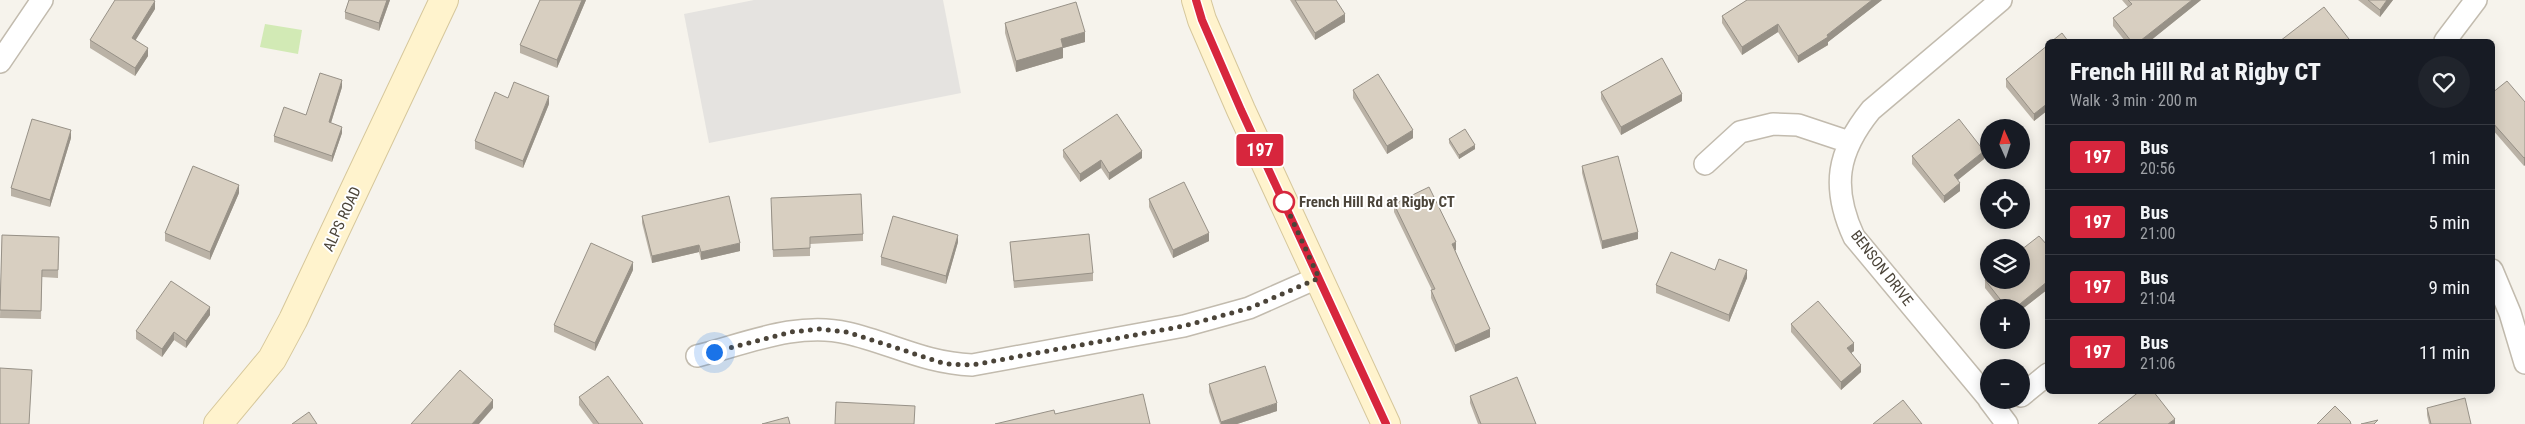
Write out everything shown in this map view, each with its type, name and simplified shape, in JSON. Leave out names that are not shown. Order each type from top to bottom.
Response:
[{"type":"main road","name":"ALPS ROAD","points":[[218,424],[272,359],[294,320],[444,0]]},
{"type":"main road","points":[[1196,0],[1241,110],[1386,424]]},
{"type":"street","points":[[0,62],[42,0]]},
{"type":"street","name":"BENSON DRIVE","points":[[1980,384],[1854,237],[1845,216],[1840,194],[1840,171],[1849,142],[1856,128],[1871,110],[2001,0]]},
{"type":"street","points":[[2447,39],[2476,0]]},
{"type":"street","points":[[1705,164],[1740,132],[1773,124],[1798,125],[1849,142]]},
{"type":"street","points":[[2495,277],[2510,313],[2525,363]]},
{"type":"street","points":[[697,356],[791,332],[819,329],[847,332],[946,364],[972,365],[1184,326],[1250,308],[1319,278]]},
{"type":"street","points":[[2030,389],[2045,376]]},
{"type":"green space","points":[[265,24],[302,30],[298,54],[260,47]]},
{"type":"shaded area","points":[[754,0],[943,0],[961,93],[709,143],[684,14]]},
{"type":"building","points":[[115,0],[155,1],[132,38],[148,48],[135,68],[90,40]]},
{"type":"building","points":[[349,0],[387,0],[379,23],[345,12]]},
{"type":"building","points":[[540,0],[582,0],[557,60],[520,45]]},
{"type":"building","points":[[1295,0],[1336,0],[1345,14],[1315,33]]},
{"type":"building","points":[[1747,0],[1872,0],[1827,35],[1828,37],[1798,56],[1778,24],[1742,47],[1722,16]]},
{"type":"building","points":[[2128,0],[2192,0],[2143,39],[2129,39],[2113,18],[2132,4]]},
{"type":"building","points":[[2368,0],[2387,0],[2380,10]]},
{"type":"building","points":[[1076,2],[1085,32],[1061,39],[1063,47],[1016,61],[1005,23]]},
{"type":"building","points":[[2324,7],[2349,39],[2283,39]]},
{"type":"building","points":[[2062,33],[2066,39],[2054,39]]},
{"type":"building","points":[[2045,47],[2045,105],[2034,114],[2006,79]]},
{"type":"building","points":[[1662,58],[1682,94],[1621,127],[1601,92]]},
{"type":"building","points":[[320,73],[342,80],[329,122],[342,127],[332,156],[274,136],[284,107],[306,115]]},
{"type":"building","points":[[1378,74],[1413,130],[1387,146],[1353,90]]},
{"type":"building","points":[[2507,81],[2525,102],[2524,158],[2495,125],[2495,91]]},
{"type":"building","points":[[514,82],[549,96],[523,161],[475,141],[495,92],[508,98]]},
{"type":"building","points":[[1117,114],[1142,151],[1109,173],[1101,160],[1080,174],[1063,150]]},
{"type":"building","points":[[32,119],[71,130],[50,200],[11,188]]},
{"type":"building","points":[[1959,119],[1980,146],[1980,154],[1954,175],[1960,183],[1944,196],[1912,156]]},
{"type":"building","points":[[1465,129],[1475,145],[1459,155],[1449,139]]},
{"type":"building","points":[[1618,156],[1638,232],[1602,241],[1582,166]]},
{"type":"building","points":[[193,166],[239,185],[210,252],[165,233]]},
{"type":"building","points":[[1184,182],[1209,233],[1173,250],[1149,199]]},
{"type":"building","points":[[1429,187],[1456,242],[1452,244],[1490,329],[1455,345],[1431,290],[1435,289],[1394,204]]},
{"type":"building","points":[[861,194],[863,234],[810,237],[810,248],[773,250],[771,198]]},
{"type":"building","points":[[729,196],[740,243],[701,252],[699,245],[652,256],[642,216]]},
{"type":"building","points":[[893,216],[958,235],[946,276],[881,257]]},
{"type":"building","points":[[1089,234],[1093,273],[1014,281],[1010,242]]},
{"type":"building","points":[[2,235],[59,237],[58,270],[42,270],[41,311],[0,310]]},
{"type":"building","points":[[2039,236],[2045,243],[2045,283],[2026,299],[2000,299],[1992,289],[2030,289],[2030,243]]},
{"type":"building","points":[[591,243],[633,262],[595,343],[554,325]]},
{"type":"building","points":[[1671,252],[1715,270],[1719,259],[1747,270],[1729,315],[1656,285]]},
{"type":"building","points":[[171,281],[210,307],[186,341],[174,332],[162,349],[136,331]]},
{"type":"building","points":[[1818,301],[1854,343],[1847,348],[1861,365],[1841,382],[1791,324]]},
{"type":"building","points":[[1265,366],[1277,403],[1221,422],[1209,384]]},
{"type":"building","points":[[0,368],[32,370],[29,424],[0,424]]},
{"type":"building","points":[[460,370],[493,400],[472,424],[411,424]]},
{"type":"building","points":[[608,376],[643,424],[599,424],[579,397]]},
{"type":"building","points":[[1517,377],[1536,424],[1481,424],[1470,396]]},
{"type":"building","points":[[1143,394],[1150,424],[995,424],[1054,410],[1055,414]]},
{"type":"building","points":[[2136,394],[2155,394],[2175,419],[2168,424],[2098,424]]},
{"type":"building","points":[[2465,398],[2471,424],[2431,424],[2427,408]]},
{"type":"building","points":[[1903,400],[1922,424],[1873,424]]},
{"type":"building","points":[[836,402],[915,406],[914,424],[835,424]]},
{"type":"building","points":[[2335,406],[2351,424],[2317,424]]},
{"type":"building","points":[[309,412],[317,424],[292,424]]},
{"type":"building","points":[[788,417],[790,424],[762,424]]},
{"type":"building","points":[[2378,420],[2374,424],[2361,424]]},
{"type":"bus line","name":"197","points":[[1196,0],[1202,20],[1241,110],[1386,424]]},
{"type":"place","name":"French Hill Rd at Rigby CT","points":[[1284,202]]},
{"type":"route","points":[[714,352],[791,332],[819,329],[847,332],[946,364],[972,365],[1184,326],[1250,308],[1319,278],[1284,202]]}]
